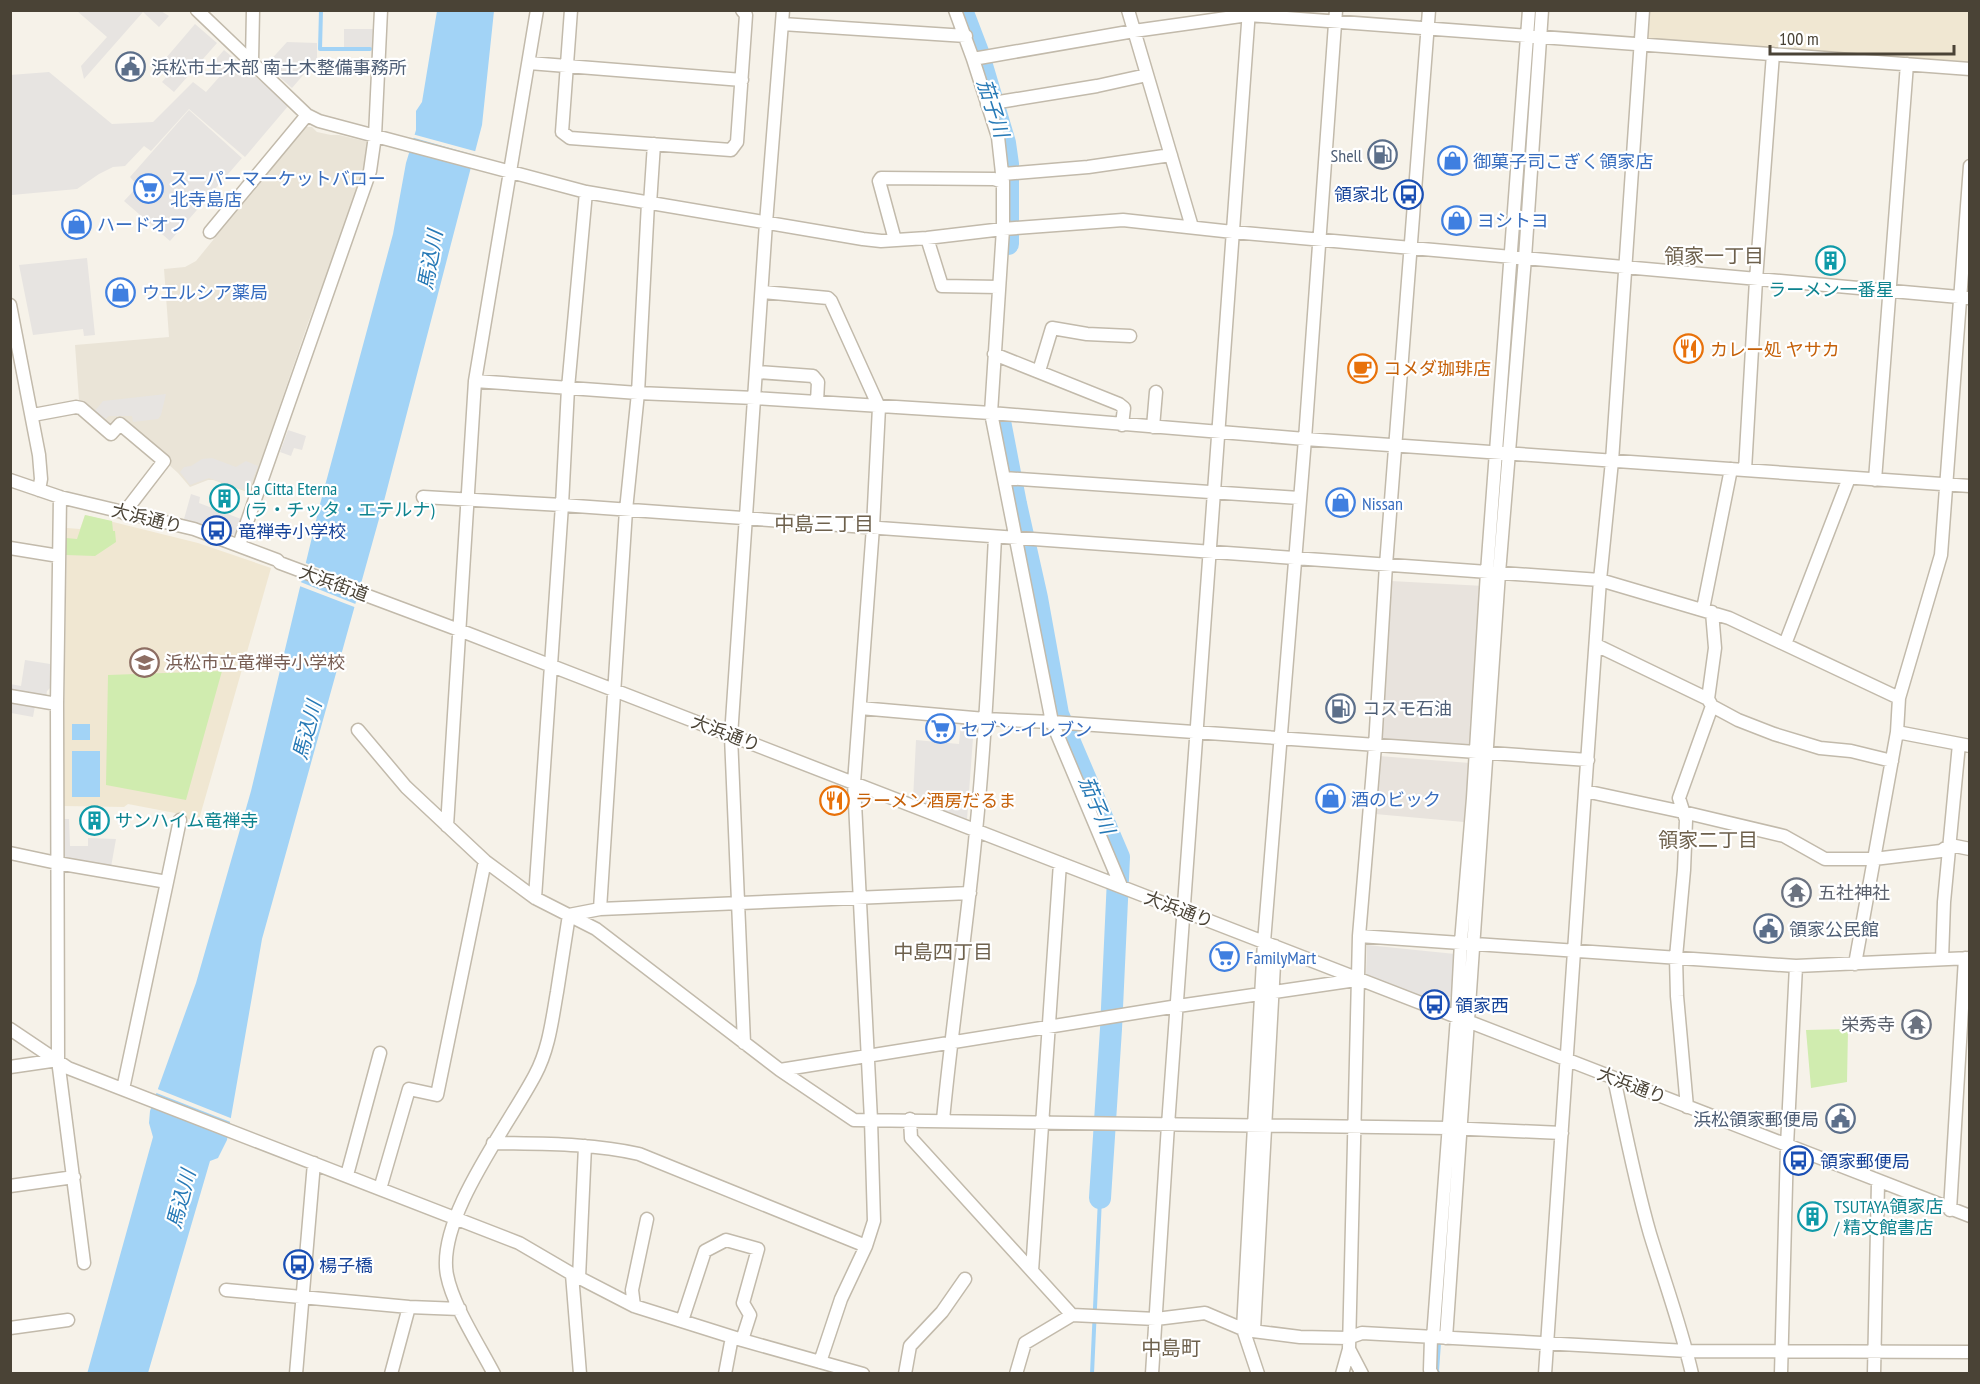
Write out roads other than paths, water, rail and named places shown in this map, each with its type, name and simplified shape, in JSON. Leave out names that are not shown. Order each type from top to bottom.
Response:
[{"type":"street","points":[[197,10],[307,115],[319,121],[586,192],[863,239],[927,238],[1007,228],[1123,220],[1319,240],[1965,298]]},
{"type":"street","points":[[252,61],[253,10]]},
{"type":"street","points":[[239,546],[370,171],[375,136],[381,10]]},
{"type":"street","points":[[447,826],[475,381],[506,171],[529,63],[537,10]]},
{"type":"street","points":[[571,10],[562,132],[566,136],[732,150],[737,142],[742,80],[746,15],[742,10]]},
{"type":"street","points":[[744,1043],[732,736],[766,223],[783,10]]},
{"type":"street","points":[[955,10],[978,59],[992,103],[1006,175],[1007,228],[999,287],[992,413],[1015,538],[1052,722],[1121,886]]},
{"type":"street","points":[[1128,10],[1192,227]]},
{"type":"street","points":[[1342,1374],[1348,1343],[1359,936],[1429,10]]},
{"type":"street","points":[[1432,1374],[1430,1370],[1438,1338],[1518,258],[1533,36],[1529,10]]},
{"type":"street","points":[[1533,36],[1542,10]]},
{"type":"street","points":[[1545,1374],[1600,580],[1612,460],[1644,10]]},
{"type":"street","points":[[978,59],[1248,13],[1335,16],[1428,28],[1970,69]]},
{"type":"street","points":[[1152,1374],[1248,13]]},
{"type":"street","points":[[1258,1374],[1249,1330],[1279,738],[1305,439],[1335,16]]},
{"type":"street","points":[[782,24],[966,36]]},
{"type":"street","points":[[1745,470],[1773,54]]},
{"type":"street","points":[[529,63],[742,80]]},
{"type":"street","points":[[1875,480],[1907,64]]},
{"type":"street","points":[[992,103],[1087,88],[1148,75]]},
{"type":"street","points":[[210,232],[307,115]]},
{"type":"street","points":[[600,909],[626,510],[638,393],[654,144]]},
{"type":"street","points":[[896,240],[879,181],[881,178],[994,179],[1006,175],[1088,167],[1171,154]]},
{"type":"street","points":[[1855,964],[1897,732],[1899,698],[1941,555],[1965,298],[1970,166]]},
{"type":"street","points":[[535,898],[568,388],[586,192]]},
{"type":"street","points":[[927,238],[942,286],[999,287]]},
{"type":"street","points":[[763,292],[828,298],[879,407],[873,527],[854,783],[874,1221],[866,1246],[841,1299],[823,1366]]},
{"type":"street","points":[[10,305],[33,415],[41,479],[39,490]]},
{"type":"street","points":[[1039,371],[1052,328],[1088,334],[1130,336]]},
{"type":"street","points":[[994,354],[1124,408],[1122,425]]},
{"type":"street","points":[[757,372],[813,376],[818,382],[816,402]]},
{"type":"street","points":[[475,381],[638,393],[992,413],[1305,439],[1970,486]]},
{"type":"street","points":[[1153,427],[1156,392]]},
{"type":"street","points":[[33,415],[81,408],[111,434],[120,424],[164,461],[124,513]]},
{"type":"street","points":[[1687,1107],[1677,996],[1676,957],[1686,820],[1679,798],[1710,702],[1715,655],[1707,611],[1731,469]]},
{"type":"street","points":[[1004,478],[1299,498]]},
{"type":"street","points":[[1785,644],[1849,478]]},
{"type":"street","name":"大浜通り","points":[[10,480],[60,497],[194,529],[280,563]]},
{"type":"street","points":[[60,497],[57,704],[58,1060],[84,1263]]},
{"type":"street","points":[[423,498],[468,498],[1600,580],[1743,623],[1899,698]]},
{"type":"street","points":[[943,1120],[976,831],[995,537]]},
{"type":"street","points":[[10,548],[59,556]]},
{"type":"street","name":"大浜街道","points":[[280,563],[387,603]]},
{"type":"street","name":"大浜通り","points":[[387,603],[1970,1216]]},
{"type":"street","points":[[1596,645],[1749,724],[1820,748],[1851,751],[1892,760]]},
{"type":"street","points":[[10,696],[57,704]]},
{"type":"street","points":[[860,708],[985,719],[1588,760]]},
{"type":"street","points":[[358,730],[406,787],[485,861],[535,898],[596,929],[780,1070],[854,1120],[910,1119],[1562,1132]]},
{"type":"street","points":[[1897,732],[1964,745],[1944,902],[1942,959]]},
{"type":"street","points":[[1585,791],[1784,836],[1825,859],[1874,859],[1941,851],[1950,845],[1970,849]]},
{"type":"street","points":[[128,1091],[180,820]]},
{"type":"street","points":[[10,853],[167,882]]},
{"type":"street","points":[[380,1189],[410,1089],[437,1095],[485,861]]},
{"type":"street","points":[[1032,1271],[1060,863]]},
{"type":"street","points":[[569,915],[600,909],[970,892]]},
{"type":"street","points":[[494,1374],[460,1309],[447,1276],[446,1257],[455,1218],[493,1143],[535,1074],[545,1050],[569,915]]},
{"type":"street","points":[[1359,936],[1796,966],[1967,958],[1950,1210]]},
{"type":"street","points":[[1781,1374],[1787,1146],[1796,966]]},
{"type":"street","points":[[780,1070],[1267,992],[1358,980]]},
{"type":"street","points":[[10,1029],[68,1068],[519,1243],[575,1276],[634,1305],[823,1366],[863,1374]]},
{"type":"street","points":[[347,1175],[380,1053]]},
{"type":"street","points":[[10,1067],[58,1060]]},
{"type":"street","points":[[1614,1078],[1650,1233],[1692,1374]]},
{"type":"street","points":[[910,1119],[911,1138],[1072,1315]]},
{"type":"street","points":[[493,1143],[585,1146],[618,1149],[639,1154],[866,1246]]},
{"type":"street","points":[[580,1374],[575,1276],[585,1146]]},
{"type":"street","points":[[296,1374],[314,1163]]},
{"type":"street","points":[[10,1186],[74,1177]]},
{"type":"street","points":[[1874,1374],[1878,1182]]},
{"type":"street","points":[[634,1305],[632,1290],[647,1219]]},
{"type":"street","points":[[682,1321],[705,1251],[726,1240],[758,1249],[743,1303],[750,1315],[737,1338],[725,1374]]},
{"type":"street","points":[[905,1374],[910,1346],[942,1312],[965,1279]]},
{"type":"street","points":[[226,1290],[409,1307],[460,1309]]},
{"type":"street","points":[[392,1374],[409,1307]]},
{"type":"street","points":[[1016,1374],[1025,1343],[1072,1315],[1156,1319],[1204,1313],[1249,1330],[1348,1343],[1362,1334],[1687,1351],[1970,1352]]},
{"type":"street","points":[[10,1328],[68,1320]]},
{"type":"street","points":[[1348,1343],[1362,1374]]},
{"type":"water","name":"馬込川","points":[[437,11],[494,11],[482,125],[384,501],[262,939],[227,1140],[218,1158],[210,1161],[148,1373],[87,1374],[153,1137],[149,1123],[150,1111],[196,983],[251,791],[319,508],[393,234],[406,163],[416,130],[416,111],[422,102]]},
{"type":"water","points":[[72,724],[90,724],[90,740],[72,740]]},
{"type":"water","points":[[72,751],[100,751],[100,797],[72,797]]},
{"type":"waterway","points":[[321,10],[320,49],[370,49]]},
{"type":"waterway","name":"茄子川","points":[[962,10],[978,52],[1005,143],[1008,164],[1008,244]]},
{"type":"waterway","points":[[1512,348],[1536,10]]},
{"type":"waterway","name":"茄子川","points":[[1000,421],[1037,598],[1058,714],[1119,857],[1100,1198]]},
{"type":"waterway","points":[[1092,1374],[1100,1198]]},
{"type":"waterway","points":[[1439,1374],[1437,1371],[1446,1244]]},
{"type":"place","name":"浜松市土木部 南土木整備事務所","points":[[130,67]]},
{"type":"place","name":"Shell","points":[[1383,155]]},
{"type":"place","name":"御菓子司こぎく領家店","points":[[1452,161]]},
{"type":"place","name":"スーパーマーケットバロー 北寺島店","points":[[149,188]]},
{"type":"place","name":"領家北","points":[[1409,194]]},
{"type":"place","name":"ヨシトヨ","points":[[1456,220]]},
{"type":"place","name":"ハードオフ","points":[[76,224]]},
{"type":"place","name":"ラーメン一番星","points":[[1831,260]]},
{"type":"place","name":"ウエルシア薬局","points":[[121,292]]},
{"type":"place","name":"カレー処 ヤサカ","points":[[1689,349]]},
{"type":"place","name":"コメダ珈琲店","points":[[1362,368]]},
{"type":"place","name":"La Citta Eterna (ラ・チッタ・エテルナ)","points":[[225,498]]},
{"type":"place","name":"Nissan","points":[[1341,503]]},
{"type":"place","name":"竜禅寺小学校","points":[[217,531]]},
{"type":"place","name":"浜松市立竜禅寺小学校","points":[[144,662]]},
{"type":"place","name":"コスモ石油","points":[[1341,708]]},
{"type":"place","name":"セブン-イレブン","points":[[940,729]]},
{"type":"place","name":"酒のビック","points":[[1330,799]]},
{"type":"place","name":"ラーメン酒房だるま","points":[[834,800]]},
{"type":"place","name":"サンハイム竜禅寺","points":[[94,820]]},
{"type":"place","name":"五社神社","points":[[1797,892]]},
{"type":"place","name":"領家公民館","points":[[1768,929]]},
{"type":"place","name":"FamilyMart","points":[[1225,957]]},
{"type":"place","name":"領家西","points":[[1434,1005]]},
{"type":"place","name":"栄秀寺","points":[[1916,1024]]},
{"type":"place","name":"浜松領家郵便局","points":[[1840,1119]]},
{"type":"place","name":"領家郵便局","points":[[1799,1161]]},
{"type":"place","name":"TSUTAYA領家店 / 精文館書店","points":[[1813,1216]]},
{"type":"place","name":"楊子橋","points":[[298,1265]]},
{"type":"district","name":"領家一丁目","points":[[1714,256]]},
{"type":"district","name":"中島三丁目","points":[[824,524]]},
{"type":"district","name":"領家二丁目","points":[[1708,840]]},
{"type":"district","name":"中島四丁目","points":[[943,952]]},
{"type":"district","name":"中島町","points":[[1171,1348]]}]
